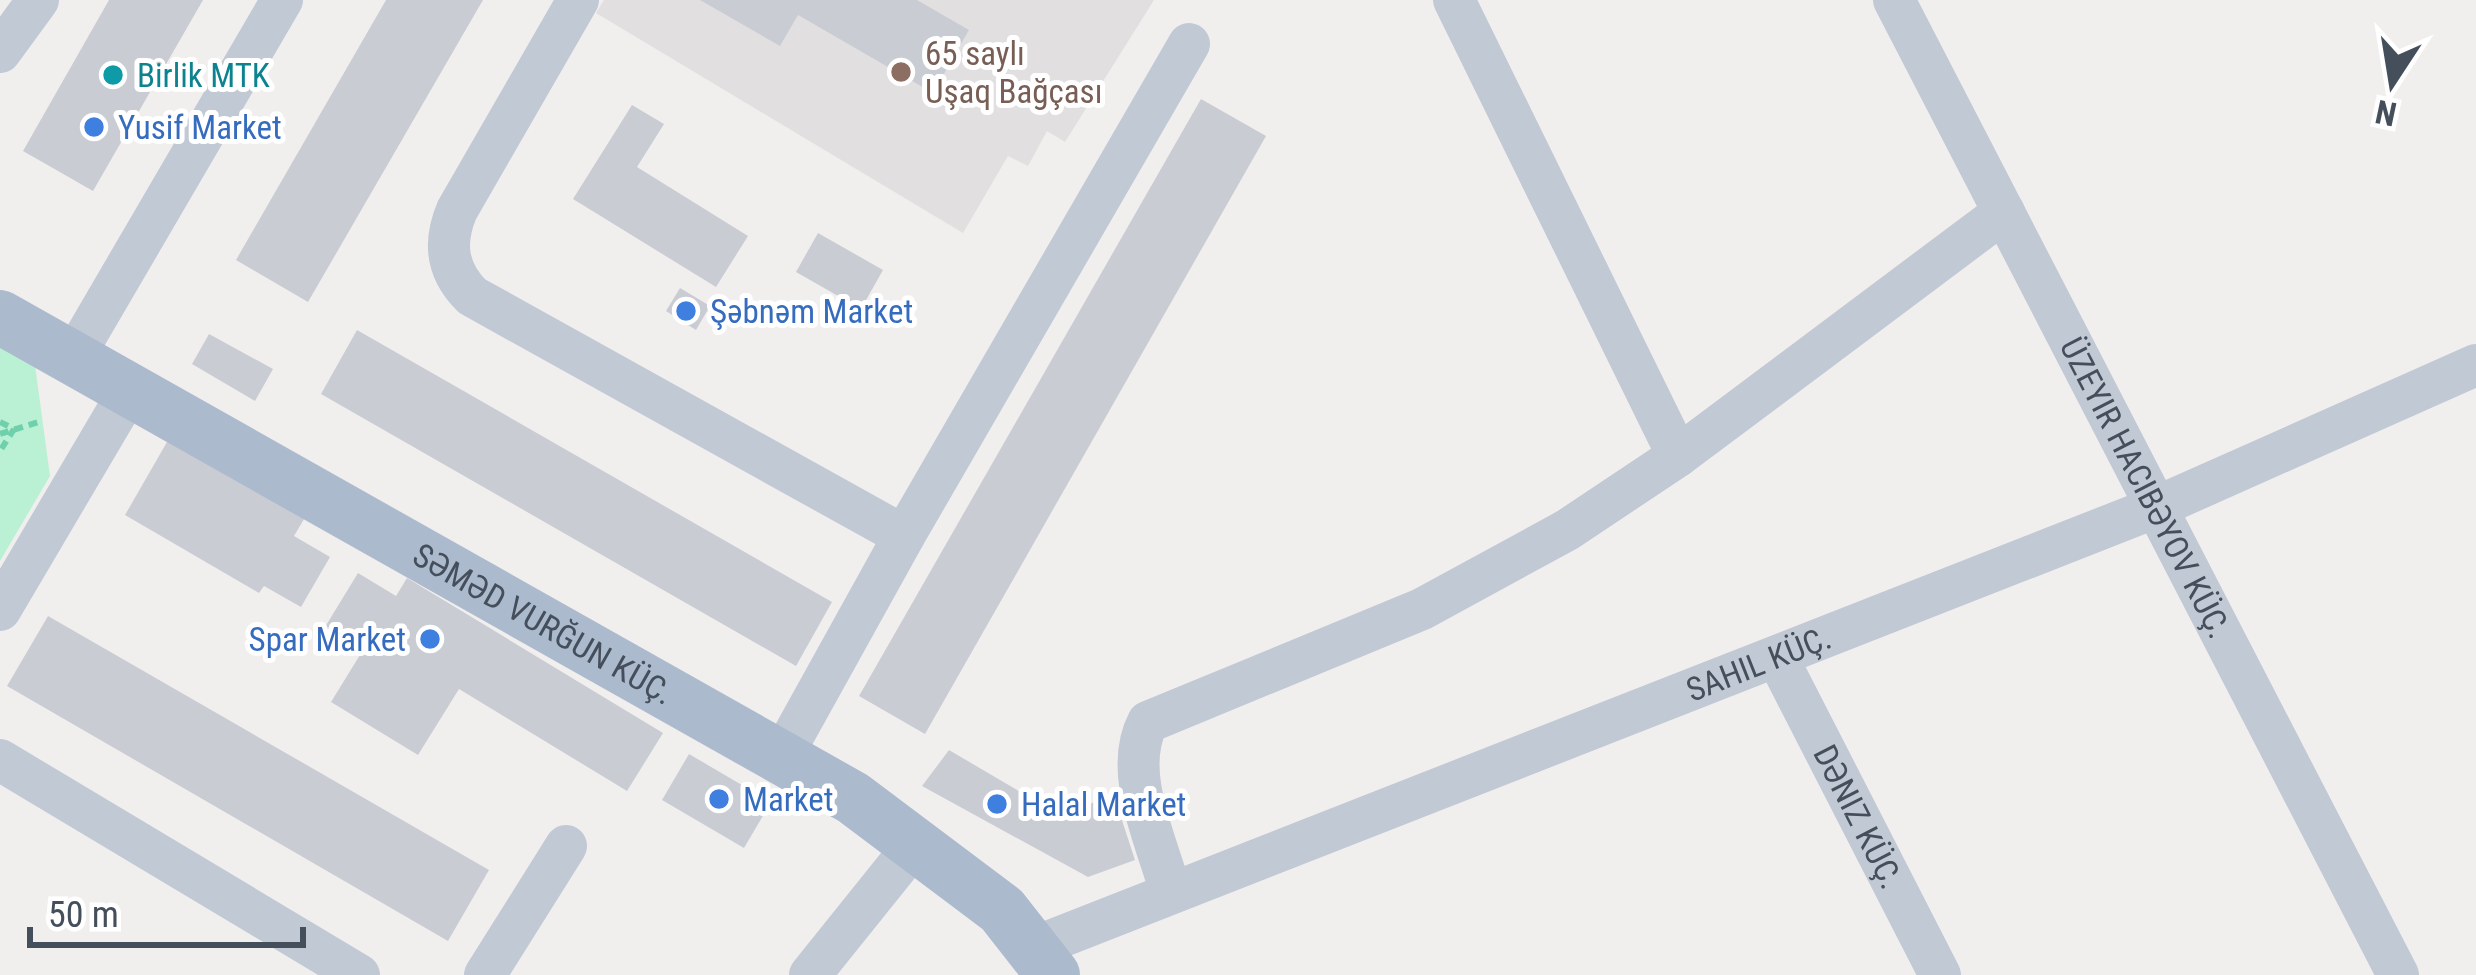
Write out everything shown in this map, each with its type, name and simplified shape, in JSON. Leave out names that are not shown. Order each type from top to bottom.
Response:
[{"type":"main road","name":"SƏMƏD VURĞUN KÜÇ.","points":[[0,317],[782,756],[916,842],[1002,910],[1044,961]]},
{"type":"street","points":[[0,52],[38,0]]},
{"type":"street","points":[[73,358],[282,0]]},
{"type":"street","points":[[578,0],[457,210],[448,231],[456,280],[472,296],[904,536]]},
{"type":"street","points":[[1454,0],[1678,456]]},
{"type":"street","points":[[1894,0],[2398,975]]},
{"type":"street","points":[[782,756],[1190,44]]},
{"type":"street","points":[[1170,890],[1137,767],[1136,746],[1148,722],[1422,609],[1567,530],[1678,456],[2004,212]]},
{"type":"street","name":"SAHIL KÜÇ.","points":[[1044,961],[1170,890],[1778,659],[2159,506],[2476,364]]},
{"type":"street","points":[[0,610],[131,388]]},
{"type":"street","name":"DӘNIZ KÜÇ.","points":[[1778,659],[1940,975]]},
{"type":"street","points":[[0,760],[359,975]]},
{"type":"street","points":[[810,975],[916,842]]},
{"type":"street","points":[[485,975],[566,846]]},
{"type":"path","points":[[0,434],[42,421]]},
{"type":"path","points":[[0,422],[14,429]]},
{"type":"path","points":[[0,451],[14,429]]},
{"type":"shaded area","name":"65 saylı Uşaq Bağçası","points":[[604,0],[1154,0],[1065,142],[1047,131],[1028,166],[1008,156],[963,233],[596,13]]},
{"type":"green space","points":[[0,345],[35,365],[50,476],[0,561]]},
{"type":"building","name":"Birlik MTK","points":[[109,0],[203,0],[93,191],[23,151]]},
{"type":"building","points":[[386,0],[483,0],[308,302],[236,260]]},
{"type":"building","points":[[700,0],[917,0],[969,30],[933,93],[798,15],[780,46]]},
{"type":"building","points":[[1201,99],[1266,136],[925,734],[859,696]]},
{"type":"building","points":[[632,105],[664,124],[637,167],[748,236],[716,287],[573,199]]},
{"type":"building","points":[[818,233],[883,270],[861,309],[796,272]]},
{"type":"building","points":[[680,288],[710,306],[696,330],[666,311]]},
{"type":"building","points":[[357,330],[832,602],[796,666],[321,394]]},
{"type":"building","points":[[209,334],[273,369],[255,401],[192,364]]},
{"type":"building","points":[[171,435],[307,514],[294,536],[330,557],[301,607],[264,586],[259,593],[125,515]]},
{"type":"building","points":[[358,573],[396,596],[407,578],[663,733],[627,791],[459,689],[418,755],[331,702],[363,650],[325,627]]},
{"type":"building","points":[[48,616],[489,870],[448,941],[7,686]]},
{"type":"building","points":[[949,750],[1063,817],[1113,793],[1135,860],[1088,877],[922,786]]},
{"type":"building","points":[[689,754],[771,802],[744,848],[662,800]]},
{"type":"place","name":"65 saylı Uşaq Bağçası","points":[[901,72]]},
{"type":"place","name":"Birlik MTK","points":[[113,75]]},
{"type":"place","name":"Yusif Market","points":[[94,127]]},
{"type":"place","name":"Şəbnəm Market","points":[[686,311]]},
{"type":"place","name":"Spar Market","points":[[430,639]]},
{"type":"place","name":"Market","points":[[719,799]]},
{"type":"place","name":"Halal Market","points":[[997,804]]}]
